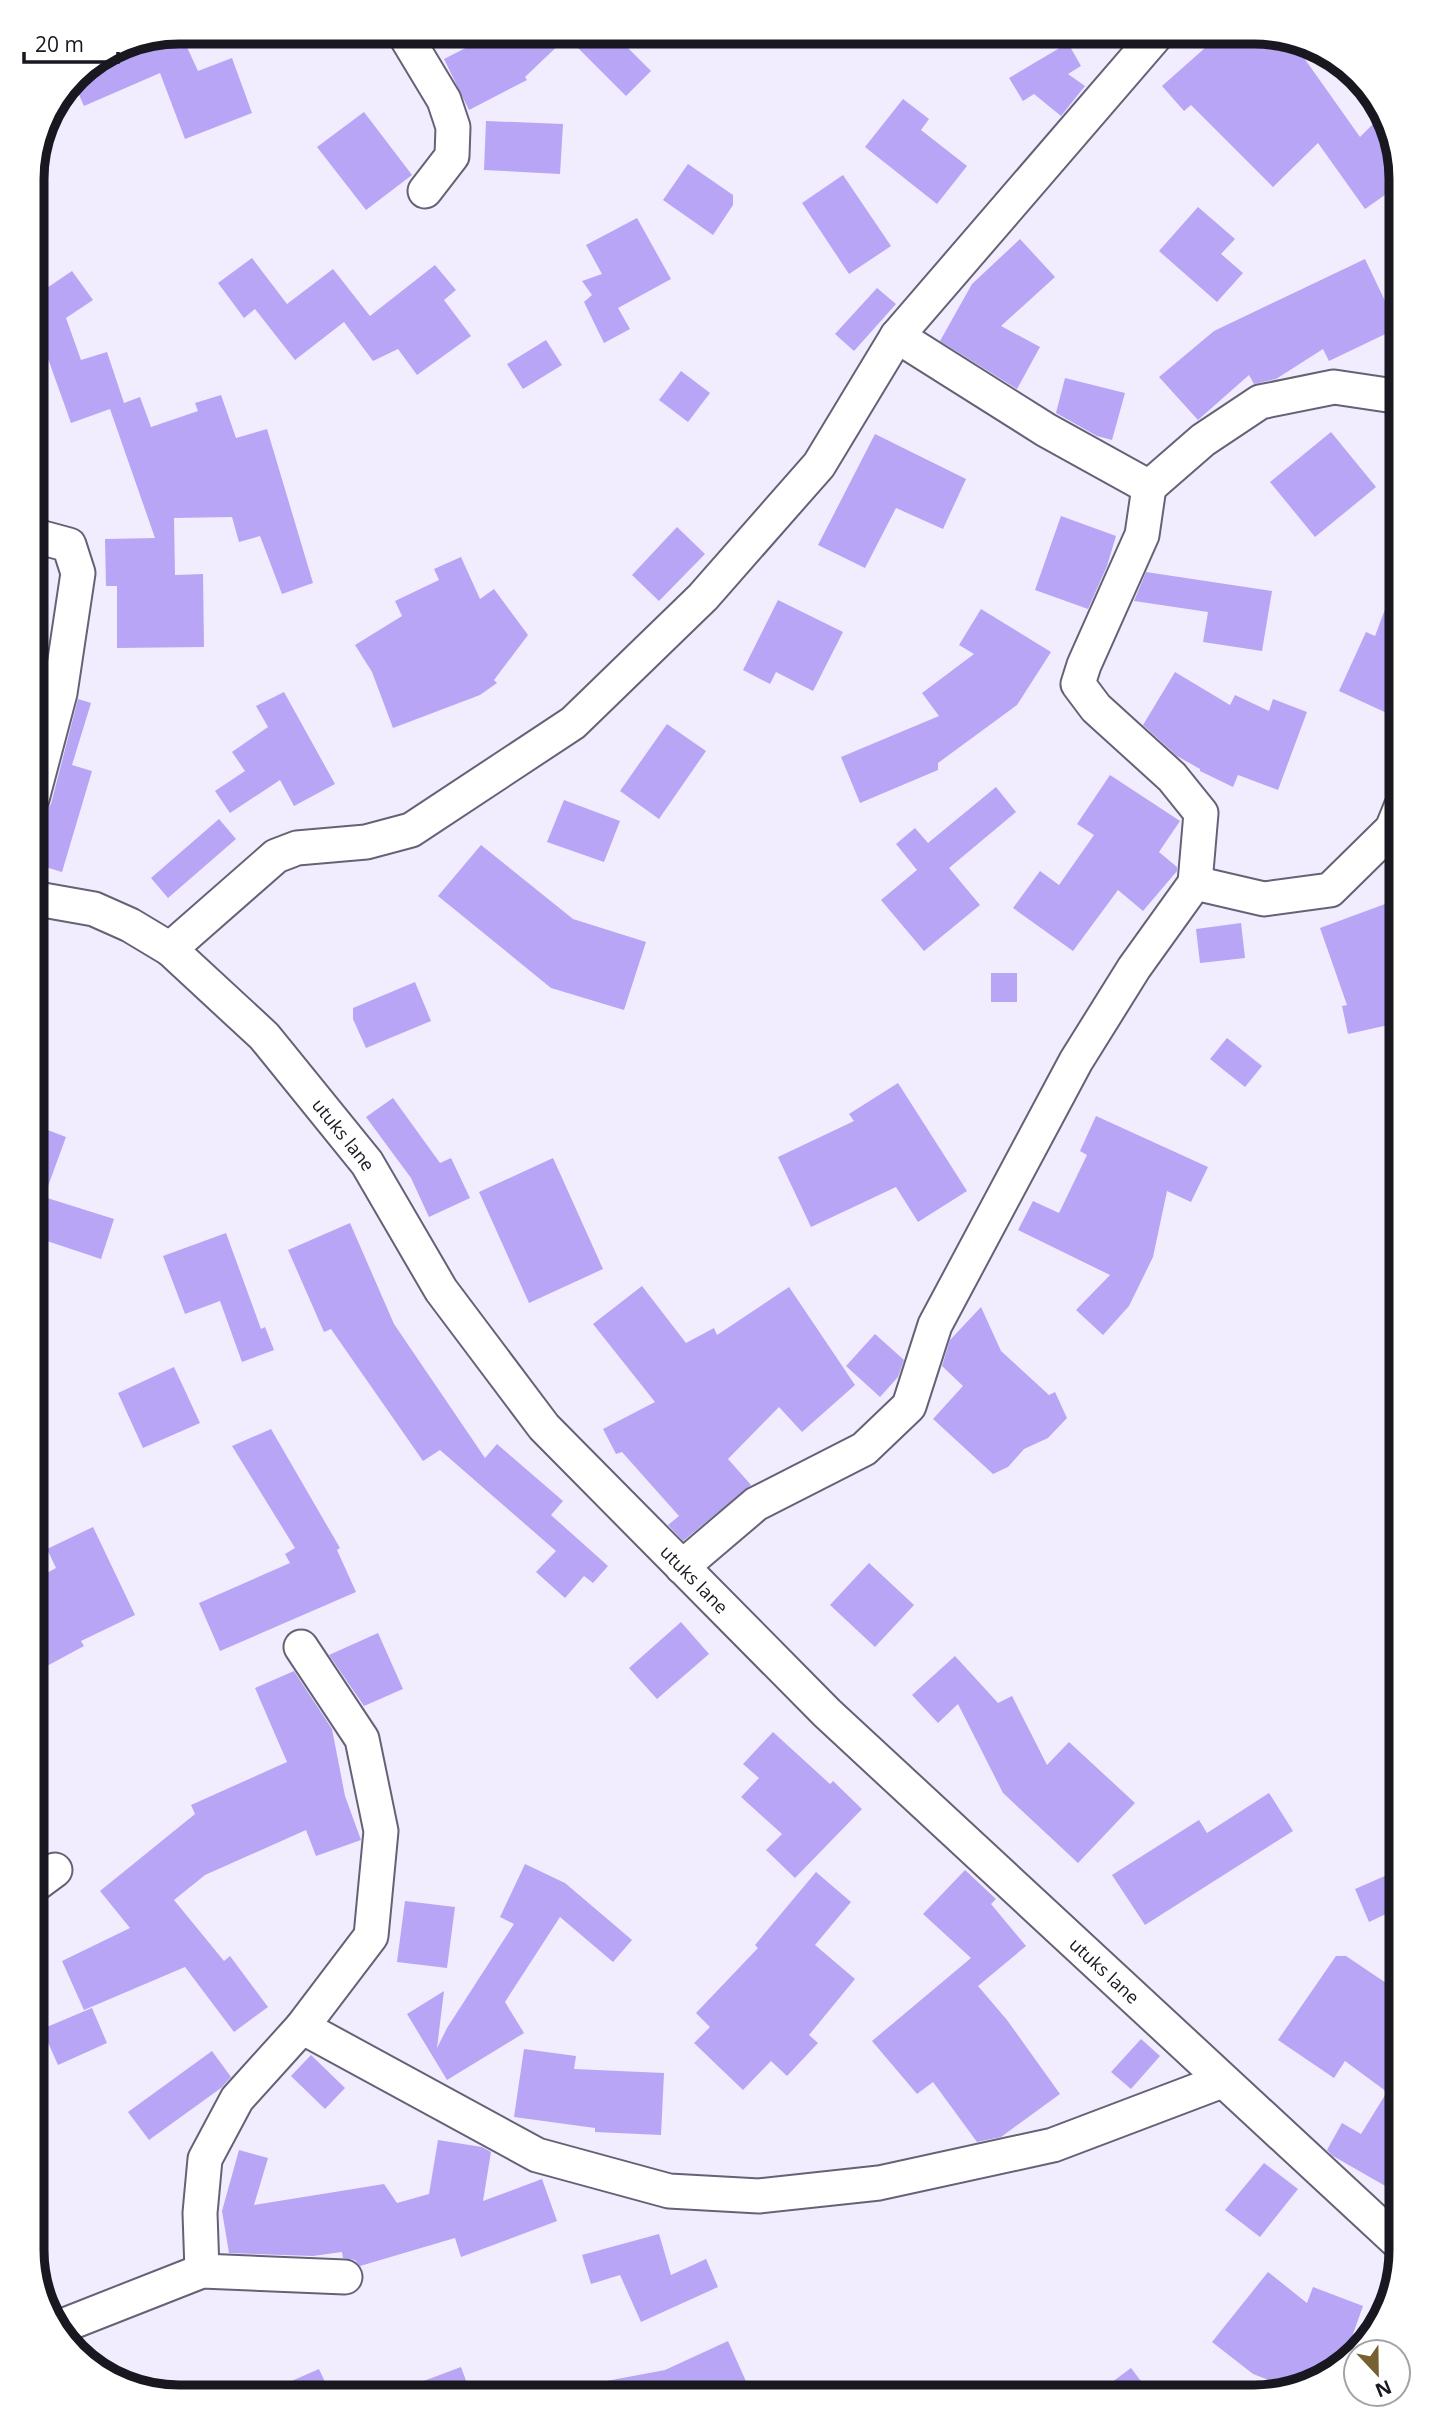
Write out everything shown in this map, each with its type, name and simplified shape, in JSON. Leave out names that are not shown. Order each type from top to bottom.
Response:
[{"type":"street","points":[[410,44],[444,100],[453,127],[452,156],[425,191]]},
{"type":"street","points":[[170,949],[276,856],[297,848],[366,842],[411,830],[573,723],[703,597],[819,466],[897,336],[1149,44]]},
{"type":"street","points":[[897,336],[1046,430],[1149,487]]},
{"type":"street","points":[[682,1567],[757,1504],[864,1449],[909,1406],[935,1325],[1076,1061],[1134,968],[1195,883],[1201,813],[1172,777],[1096,708],[1078,684],[1084,664],[1142,535],[1149,487],[1203,440],[1260,402],[1334,387],[1389,395]]},
{"type":"street","points":[[44,538],[69,545],[78,573],[60,693],[44,754]]},
{"type":"street","points":[[1195,883],[1264,899],[1330,890],[1389,832]]},
{"type":"street","name":"utuks lane","points":[[44,900],[94,909],[130,925],[170,949],[264,1036],[367,1163],[442,1290],[544,1427],[827,1713],[1389,2233]]},
{"type":"street","points":[[202,2271],[200,2213],[205,2159],[237,2099],[302,2027],[370,1936],[381,1831],[362,1739],[301,1647]]},
{"type":"street","points":[[302,2027],[537,2155],[669,2191],[760,2196],[880,2183],[1053,2145],[1222,2081]]},
{"type":"street","points":[[66,2325],[202,2271],[345,2277]]},
{"type":"building","points":[[186,44],[198,71],[232,58],[252,113],[185,139],[160,73],[84,106],[77,90],[104,66],[143,48]]},
{"type":"building","points":[[473,44],[560,44],[525,77],[527,80],[469,110],[444,59]]},
{"type":"building","points":[[574,44],[624,44],[651,71],[626,96]]},
{"type":"building","points":[[1069,44],[1081,66],[1068,74],[1085,86],[1061,116],[1034,94],[1023,101],[1009,78]]},
{"type":"building","points":[[1209,44],[1263,44],[1300,52],[1360,137],[1376,121],[1385,143],[1389,192],[1365,209],[1318,143],[1273,187],[1191,105],[1184,111],[1162,86]]},
{"type":"building","points":[[903,99],[929,119],[921,130],[967,166],[937,204],[865,147]]},
{"type":"building","points":[[364,112],[412,175],[366,210],[317,147]]},
{"type":"building","points":[[486,121],[563,124],[560,174],[484,170]]},
{"type":"building","points":[[688,164],[733,195],[733,205],[713,235],[663,200]]},
{"type":"building","points":[[843,175],[891,246],[849,274],[802,203]]},
{"type":"building","points":[[1198,207],[1235,239],[1221,254],[1243,273],[1217,302],[1159,251]]},
{"type":"building","points":[[637,218],[671,279],[618,308],[630,329],[604,343],[584,302],[592,295],[582,281],[602,274],[586,245]]},
{"type":"building","points":[[1020,239],[1055,277],[1001,326],[1040,347],[1017,389],[940,341],[972,284]]},
{"type":"building","points":[[252,258],[287,304],[333,269],[370,316],[435,265],[456,290],[444,300],[471,336],[417,375],[398,349],[373,361],[344,322],[295,360],[255,309],[244,318],[218,283]]},
{"type":"building","points":[[1365,259],[1389,309],[1389,332],[1329,361],[1323,349],[1276,379],[1254,384],[1249,375],[1198,420],[1159,377],[1214,331]]},
{"type":"building","points":[[72,271],[93,300],[66,318],[81,360],[107,352],[124,403],[140,397],[151,427],[198,411],[195,403],[221,395],[236,438],[267,429],[313,583],[282,594],[260,536],[239,542],[232,517],[174,518],[175,575],[203,574],[204,647],[117,648],[117,586],[106,586],[105,539],[155,538],[110,409],[71,423],[44,348],[44,290]]},
{"type":"building","points":[[877,288],[896,304],[854,351],[835,334]]},
{"type":"building","points":[[546,340],[562,365],[523,389],[507,364]]},
{"type":"building","points":[[681,371],[710,393],[688,422],[659,400]]},
{"type":"building","points":[[1065,378],[1125,393],[1112,440],[1097,436],[1056,413]]},
{"type":"building","points":[[1331,432],[1376,487],[1315,537],[1270,482]]},
{"type":"building","points":[[875,434],[966,479],[943,529],[896,508],[865,568],[818,545]]},
{"type":"building","points":[[1061,516],[1116,536],[1107,566],[1088,609],[1035,590]]},
{"type":"building","points":[[677,527],[705,554],[659,601],[632,575]]},
{"type":"building","points":[[461,557],[480,599],[494,589],[528,635],[494,680],[497,683],[480,695],[393,728],[372,672],[355,645],[402,616],[395,601],[439,580],[434,569]]},
{"type":"building","points":[[1146,572],[1272,591],[1262,651],[1203,642],[1208,612],[1134,601]]},
{"type":"building","points":[[1389,599],[1389,714],[1339,691],[1366,632],[1375,636]]},
{"type":"building","points":[[778,600],[843,632],[813,691],[776,672],[770,684],[743,670]]},
{"type":"building","points":[[981,609],[1051,652],[1017,705],[938,763],[938,770],[860,803],[841,757],[939,716],[922,693],[974,654],[959,645]]},
{"type":"building","points":[[1175,672],[1230,705],[1235,695],[1269,711],[1273,699],[1307,712],[1278,790],[1238,775],[1233,787],[1177,756],[1143,725]]},
{"type":"building","points":[[284,692],[335,784],[294,806],[280,780],[230,813],[215,791],[245,771],[232,752],[268,727],[256,706]]},
{"type":"building","points":[[78,699],[91,703],[72,765],[92,771],[62,872],[44,867],[44,813],[51,804]]},
{"type":"building","points":[[667,724],[706,751],[659,819],[620,791]]},
{"type":"building","points":[[1110,775],[1180,821],[1159,852],[1177,867],[1177,871],[1143,911],[1118,890],[1073,951],[1013,908],[1040,871],[1059,885],[1094,835],[1077,824]]},
{"type":"building","points":[[996,787],[1016,812],[949,868],[980,905],[924,951],[881,900],[917,870],[896,844],[915,828],[928,843]]},
{"type":"building","points":[[564,800],[620,821],[604,862],[547,842]]},
{"type":"building","points":[[219,819],[236,839],[168,898],[151,878]]},
{"type":"building","points":[[481,845],[573,919],[646,942],[624,1010],[551,988],[438,896]]},
{"type":"building","points":[[1385,904],[1389,915],[1389,1025],[1348,1034],[1342,1006],[1347,1005],[1320,928]]},
{"type":"building","points":[[1241,923],[1245,958],[1200,963],[1196,929]]},
{"type":"building","points":[[991,973],[1017,973],[1017,1002],[991,1002]]},
{"type":"building","points":[[415,982],[431,1021],[366,1048],[353,1019],[353,1008]]},
{"type":"building","points":[[1227,1038],[1262,1066],[1245,1087],[1210,1059]]},
{"type":"building","points":[[898,1083],[967,1191],[918,1222],[896,1187],[811,1227],[778,1157],[854,1121],[849,1114]]},
{"type":"building","points":[[393,1098],[440,1163],[451,1158],[470,1198],[429,1217],[411,1178],[366,1117]]},
{"type":"building","points":[[1096,1116],[1208,1167],[1191,1202],[1167,1191],[1153,1257],[1129,1306],[1103,1335],[1076,1310],[1110,1275],[1018,1230],[1033,1201],[1059,1213],[1087,1155],[1080,1151]]},
{"type":"building","points":[[44,1129],[66,1137],[44,1197]]},
{"type":"building","points":[[553,1158],[603,1269],[529,1303],[479,1192]]},
{"type":"building","points":[[44,1197],[114,1219],[101,1259],[44,1240]]},
{"type":"building","points":[[350,1223],[394,1324],[485,1458],[497,1444],[563,1501],[551,1515],[608,1566],[593,1583],[584,1576],[565,1598],[536,1572],[556,1551],[440,1450],[423,1461],[331,1329],[324,1332],[288,1250]]},
{"type":"building","points":[[226,1233],[261,1329],[265,1327],[274,1350],[242,1362],[220,1301],[185,1314],[163,1256]]},
{"type":"building","points":[[642,1286],[686,1343],[714,1328],[717,1335],[789,1287],[855,1385],[802,1432],[779,1407],[728,1459],[751,1485],[683,1541],[668,1525],[679,1516],[622,1452],[616,1454],[603,1429],[655,1402],[593,1324]]},
{"type":"building","points":[[981,1307],[1001,1351],[1049,1395],[1055,1392],[1067,1418],[1048,1438],[1024,1449],[1008,1467],[993,1474],[933,1419],[963,1386],[942,1366],[950,1340]]},
{"type":"building","points":[[875,1334],[904,1360],[898,1377],[880,1397],[846,1366]]},
{"type":"building","points":[[174,1367],[200,1423],[143,1448],[118,1393]]},
{"type":"building","points":[[271,1429],[340,1548],[337,1550],[356,1592],[220,1651],[199,1603],[290,1563],[285,1554],[295,1548],[232,1446]]},
{"type":"building","points":[[93,1527],[135,1615],[81,1641],[84,1646],[44,1668],[44,1574],[56,1568],[47,1549]]},
{"type":"building","points":[[869,1563],[914,1605],[875,1647],[830,1605]]},
{"type":"building","points":[[681,1622],[709,1654],[657,1699],[629,1668]]},
{"type":"building","points":[[378,1633],[403,1689],[364,1706],[329,1655]]},
{"type":"building","points":[[955,1656],[998,1703],[1012,1696],[1047,1765],[1069,1742],[1135,1803],[1078,1863],[1003,1793],[958,1704],[938,1723],[912,1695]]},
{"type":"building","points":[[294,1671],[332,1729],[345,1796],[361,1840],[316,1856],[306,1830],[205,1875],[174,1900],[224,1961],[230,1956],[268,2007],[234,2032],[185,1967],[84,2010],[62,1961],[130,1928],[100,1891],[195,1814],[191,1805],[287,1762],[255,1688]]},
{"type":"building","points":[[773,1732],[830,1784],[833,1781],[862,1809],[795,1878],[766,1850],[782,1834],[741,1797],[759,1778],[743,1764]]},
{"type":"building","points":[[1269,1793],[1293,1831],[1145,1925],[1112,1875],[1199,1820],[1207,1833]]},
{"type":"building","points":[[525,1864],[565,1883],[632,1940],[613,1962],[560,1917],[505,2002],[524,2033],[447,2080],[407,2014],[444,1991],[437,2048],[514,1924],[500,1917]]},
{"type":"building","points":[[965,1870],[996,1899],[991,1904],[1026,1946],[978,1986],[1007,2020],[1060,2094],[1001,2137],[977,2142],[933,2082],[917,2094],[872,2041],[971,1958],[923,1914]]},
{"type":"building","points":[[816,1872],[851,1902],[815,1945],[855,1979],[809,2035],[818,2043],[787,2076],[771,2061],[743,2090],[694,2043],[710,2027],[696,2013],[758,1948],[755,1945]]},
{"type":"building","points":[[1389,1874],[1389,1913],[1369,1922],[1355,1889]]},
{"type":"building","points":[[405,1901],[455,1907],[447,1968],[397,1962]]},
{"type":"building","points":[[1336,1956],[1346,1956],[1389,1985],[1389,2188],[1327,2150],[1342,2123],[1361,2134],[1387,2092],[1345,2061],[1334,2078],[1278,2040]]},
{"type":"building","points":[[92,2008],[107,2043],[58,2065],[44,2028]]},
{"type":"building","points":[[1141,2039],[1160,2056],[1131,2089],[1111,2072]]},
{"type":"building","points":[[524,2049],[576,2056],[574,2069],[664,2073],[661,2135],[595,2132],[595,2128],[514,2117]]},
{"type":"building","points":[[212,2051],[231,2077],[221,2088],[149,2140],[128,2112]]},
{"type":"building","points":[[311,2055],[345,2088],[325,2109],[291,2076]]},
{"type":"building","points":[[438,2140],[482,2147],[491,2152],[483,2201],[542,2179],[557,2221],[461,2257],[455,2238],[360,2266],[355,2260],[343,2258],[342,2252],[313,2256],[229,2253],[222,2211],[239,2150],[268,2158],[254,2205],[384,2184],[397,2203],[429,2194]]},
{"type":"building","points":[[1264,2163],[1298,2189],[1260,2237],[1225,2210]]},
{"type":"building","points":[[659,2234],[671,2275],[706,2259],[718,2287],[641,2322],[620,2275],[591,2284],[582,2255]]},
{"type":"building","points":[[1268,2272],[1307,2303],[1313,2287],[1363,2306],[1352,2338],[1342,2338],[1342,2353],[1329,2363],[1306,2375],[1277,2383],[1253,2374],[1212,2342]]},
{"type":"building","points":[[728,2341],[748,2385],[585,2385],[665,2370]]},
{"type":"building","points":[[461,2367],[468,2385],[413,2385]]},
{"type":"building","points":[[1131,2368],[1144,2385],[1108,2385]]},
{"type":"building","points":[[319,2369],[326,2385],[282,2385]]}]
